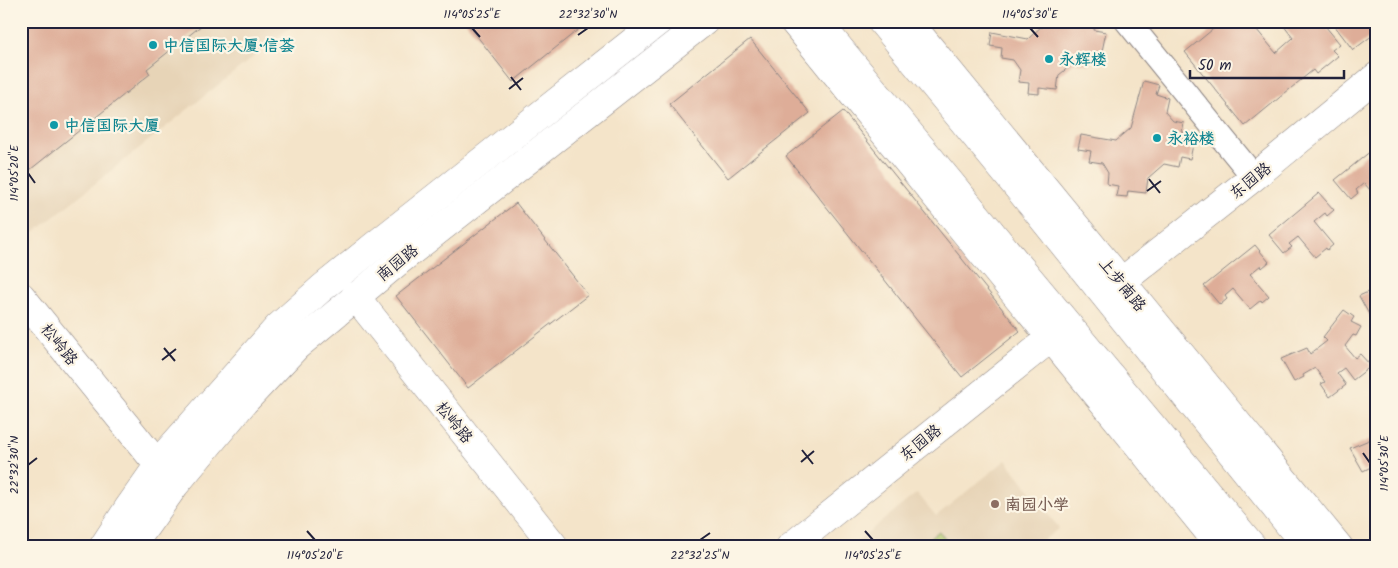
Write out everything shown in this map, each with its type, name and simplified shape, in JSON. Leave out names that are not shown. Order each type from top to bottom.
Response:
[{"type":"main road","name":"南园路","points":[[131,547],[166,475],[204,409],[266,340],[322,288],[659,21]]},
{"type":"main road","name":"南园路","points":[[103,547],[166,475],[250,395],[297,346],[355,296],[705,21]]},
{"type":"main road","points":[[794,21],[1220,547]]},
{"type":"main road","points":[[816,21],[1253,547]]},
{"type":"main road","points":[[881,21],[1307,547]]},
{"type":"main road","name":"上步南路","points":[[908,21],[1339,547]]},
{"type":"main road","name":"东园路","points":[[1121,282],[1254,177],[1377,76]]},
{"type":"main road","name":"松岭路","points":[[21,296],[166,475]]},
{"type":"main road","name":"松岭路","points":[[355,296],[555,547]]},
{"type":"main road","name":"东园路","points":[[790,547],[1051,338]]},
{"type":"street","points":[[1127,21],[1254,177]]},
{"type":"shaded area","points":[[21,21],[298,21],[27,238],[21,231]]},
{"type":"shaded area","name":"南园小学","points":[[1006,460],[1059,528],[1035,547],[850,547],[917,493],[936,516]]},
{"type":"green space","points":[[939,531],[951,547],[919,547]]},
{"type":"building","name":"中信国际大厦","points":[[21,21],[207,21],[147,69],[150,74],[21,177]]},
{"type":"building","points":[[465,21],[589,21],[513,82]]},
{"type":"building","name":"永辉楼","points":[[1044,21],[1095,21],[1094,30],[1106,32],[1101,56],[1092,54],[1090,65],[1075,62],[1059,75],[1057,90],[1039,88],[1039,94],[1028,93],[1029,83],[1018,82],[1020,70],[1013,60],[1001,58],[1002,48],[990,46],[992,32],[1028,39],[1043,25]]},
{"type":"building","points":[[1223,21],[1268,21],[1257,30],[1276,53],[1293,38],[1280,21],[1321,21],[1340,44],[1332,50],[1338,56],[1316,74],[1313,70],[1245,126],[1185,52]]},
{"type":"building","points":[[1331,21],[1377,21],[1377,32],[1353,50]]},
{"type":"building","points":[[750,39],[810,113],[728,178],[669,104]]},
{"type":"building","name":"永裕楼","points":[[1144,81],[1159,85],[1156,94],[1168,98],[1165,112],[1173,121],[1184,123],[1182,132],[1195,135],[1190,159],[1180,157],[1178,167],[1164,164],[1148,178],[1146,193],[1128,191],[1127,197],[1116,196],[1118,186],[1107,184],[1108,173],[1102,163],[1089,161],[1091,151],[1078,149],[1081,135],[1116,141],[1131,128]]},
{"type":"building","points":[[843,111],[1020,331],[962,377],[786,156]]},
{"type":"building","points":[[1377,146],[1377,198],[1364,183],[1356,190],[1358,193],[1351,199],[1335,180]]},
{"type":"building","points":[[1319,193],[1334,210],[1327,216],[1325,213],[1314,222],[1333,245],[1315,257],[1298,237],[1289,244],[1292,247],[1284,253],[1269,235]]},
{"type":"building","points":[[516,203],[588,295],[468,388],[396,296]]},
{"type":"building","points":[[1255,245],[1269,262],[1262,268],[1261,265],[1250,274],[1269,296],[1250,309],[1233,289],[1225,296],[1227,299],[1220,305],[1204,286]]},
{"type":"building","points":[[1377,288],[1377,316],[1371,318],[1359,296]]},
{"type":"building","points":[[1344,310],[1354,317],[1351,322],[1361,327],[1356,336],[1353,335],[1345,346],[1355,358],[1360,354],[1371,366],[1353,380],[1344,368],[1337,373],[1346,385],[1330,397],[1321,384],[1325,382],[1315,368],[1294,382],[1281,359],[1307,348],[1310,354],[1327,341],[1323,337]]},
{"type":"building","points":[[1376,437],[1377,461],[1372,464],[1373,466],[1363,471],[1350,448]]},
{"type":"place","name":"中信国际大厦·信荟","points":[[153,45]]},
{"type":"place","name":"永辉楼","points":[[1049,59]]},
{"type":"place","name":"中信国际大厦","points":[[54,125]]},
{"type":"place","name":"永裕楼","points":[[1157,138]]},
{"type":"place","name":"南园小学","points":[[995,504]]}]
